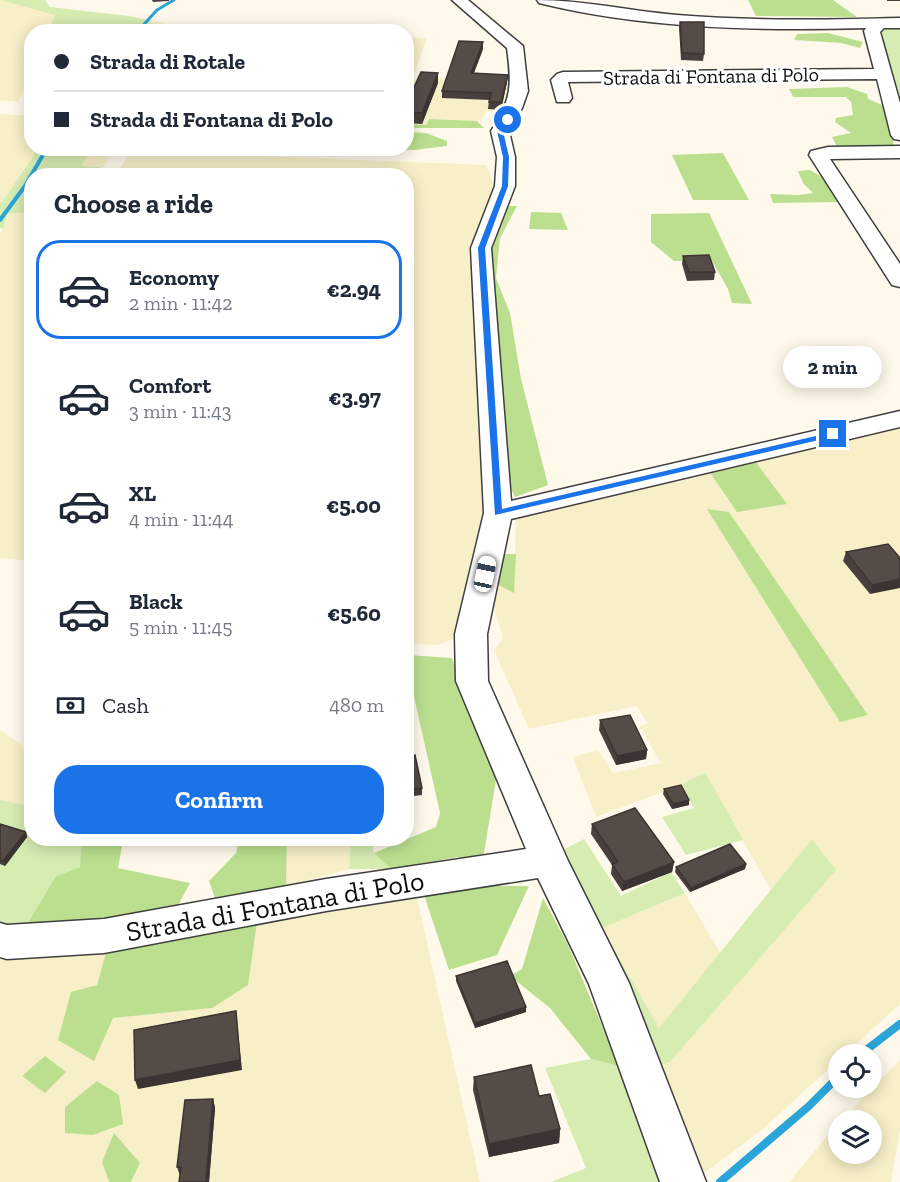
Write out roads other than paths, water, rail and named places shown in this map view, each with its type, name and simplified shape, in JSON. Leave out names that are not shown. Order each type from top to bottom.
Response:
[{"type":"street","points":[[544,0],[626,15],[693,20],[900,23]]},
{"type":"street","points":[[470,2],[515,46],[521,89],[516,109],[500,131],[506,157],[505,186],[481,248],[498,513],[471,634],[472,681],[549,861],[609,983],[683,1182]]},
{"type":"street","points":[[863,9],[900,15]]},
{"type":"street","points":[[880,23],[873,31],[884,50],[884,74],[900,135]]},
{"type":"street","name":"Strada di Fontana di Polo","points":[[563,98],[559,80],[563,77],[884,74]]},
{"type":"street","points":[[900,152],[818,155],[900,280]]},
{"type":"street","points":[[498,513],[900,419]]},
{"type":"street","name":"Strada di Fontana di Polo","points":[[0,940],[7,942],[104,936],[326,895],[549,861]]},
{"type":"waterway","points":[[144,24],[157,10],[174,0]]},
{"type":"waterway","points":[[35,168],[42,156]]},
{"type":"waterway","points":[[0,220],[24,187]]},
{"type":"waterway","points":[[874,1044],[900,1024]]},
{"type":"waterway","points":[[720,1182],[828,1087]]}]
